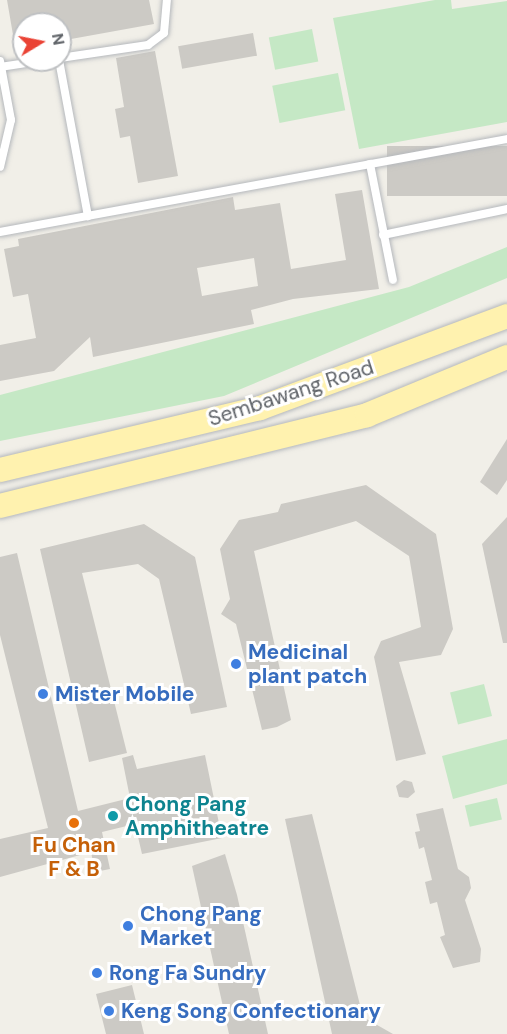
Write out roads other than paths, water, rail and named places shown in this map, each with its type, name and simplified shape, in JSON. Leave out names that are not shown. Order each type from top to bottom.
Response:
[{"type":"main road","name":"Sembawang Road","points":[[0,471],[260,408],[507,316]]},
{"type":"main road","name":"Sembawang Road","points":[[0,506],[367,415],[507,357]]},
{"type":"lane","points":[[72,57],[148,45],[164,33],[167,0]]},
{"type":"lane","points":[[0,65],[11,120],[0,167]]},
{"type":"lane","points":[[61,72],[88,216]]},
{"type":"lane","points":[[0,232],[507,140]]},
{"type":"lane","points":[[370,164],[393,280]]},
{"type":"lane","points":[[383,235],[507,209]]},
{"type":"place","name":"Medicinal plant patch","points":[[236,664]]},
{"type":"place","name":"Mister Mobile","points":[[43,694]]},
{"type":"place","name":"Chong Pang Amphitheatre","points":[[113,816]]},
{"type":"place","name":"Fu Chan F & B","points":[[74,823]]},
{"type":"place","name":"Chong Pang Market","points":[[128,926]]},
{"type":"place","name":"Rong Fa Sundry","points":[[97,973]]},
{"type":"place","name":"Keng Song Confectionary","points":[[109,1011]]}]
